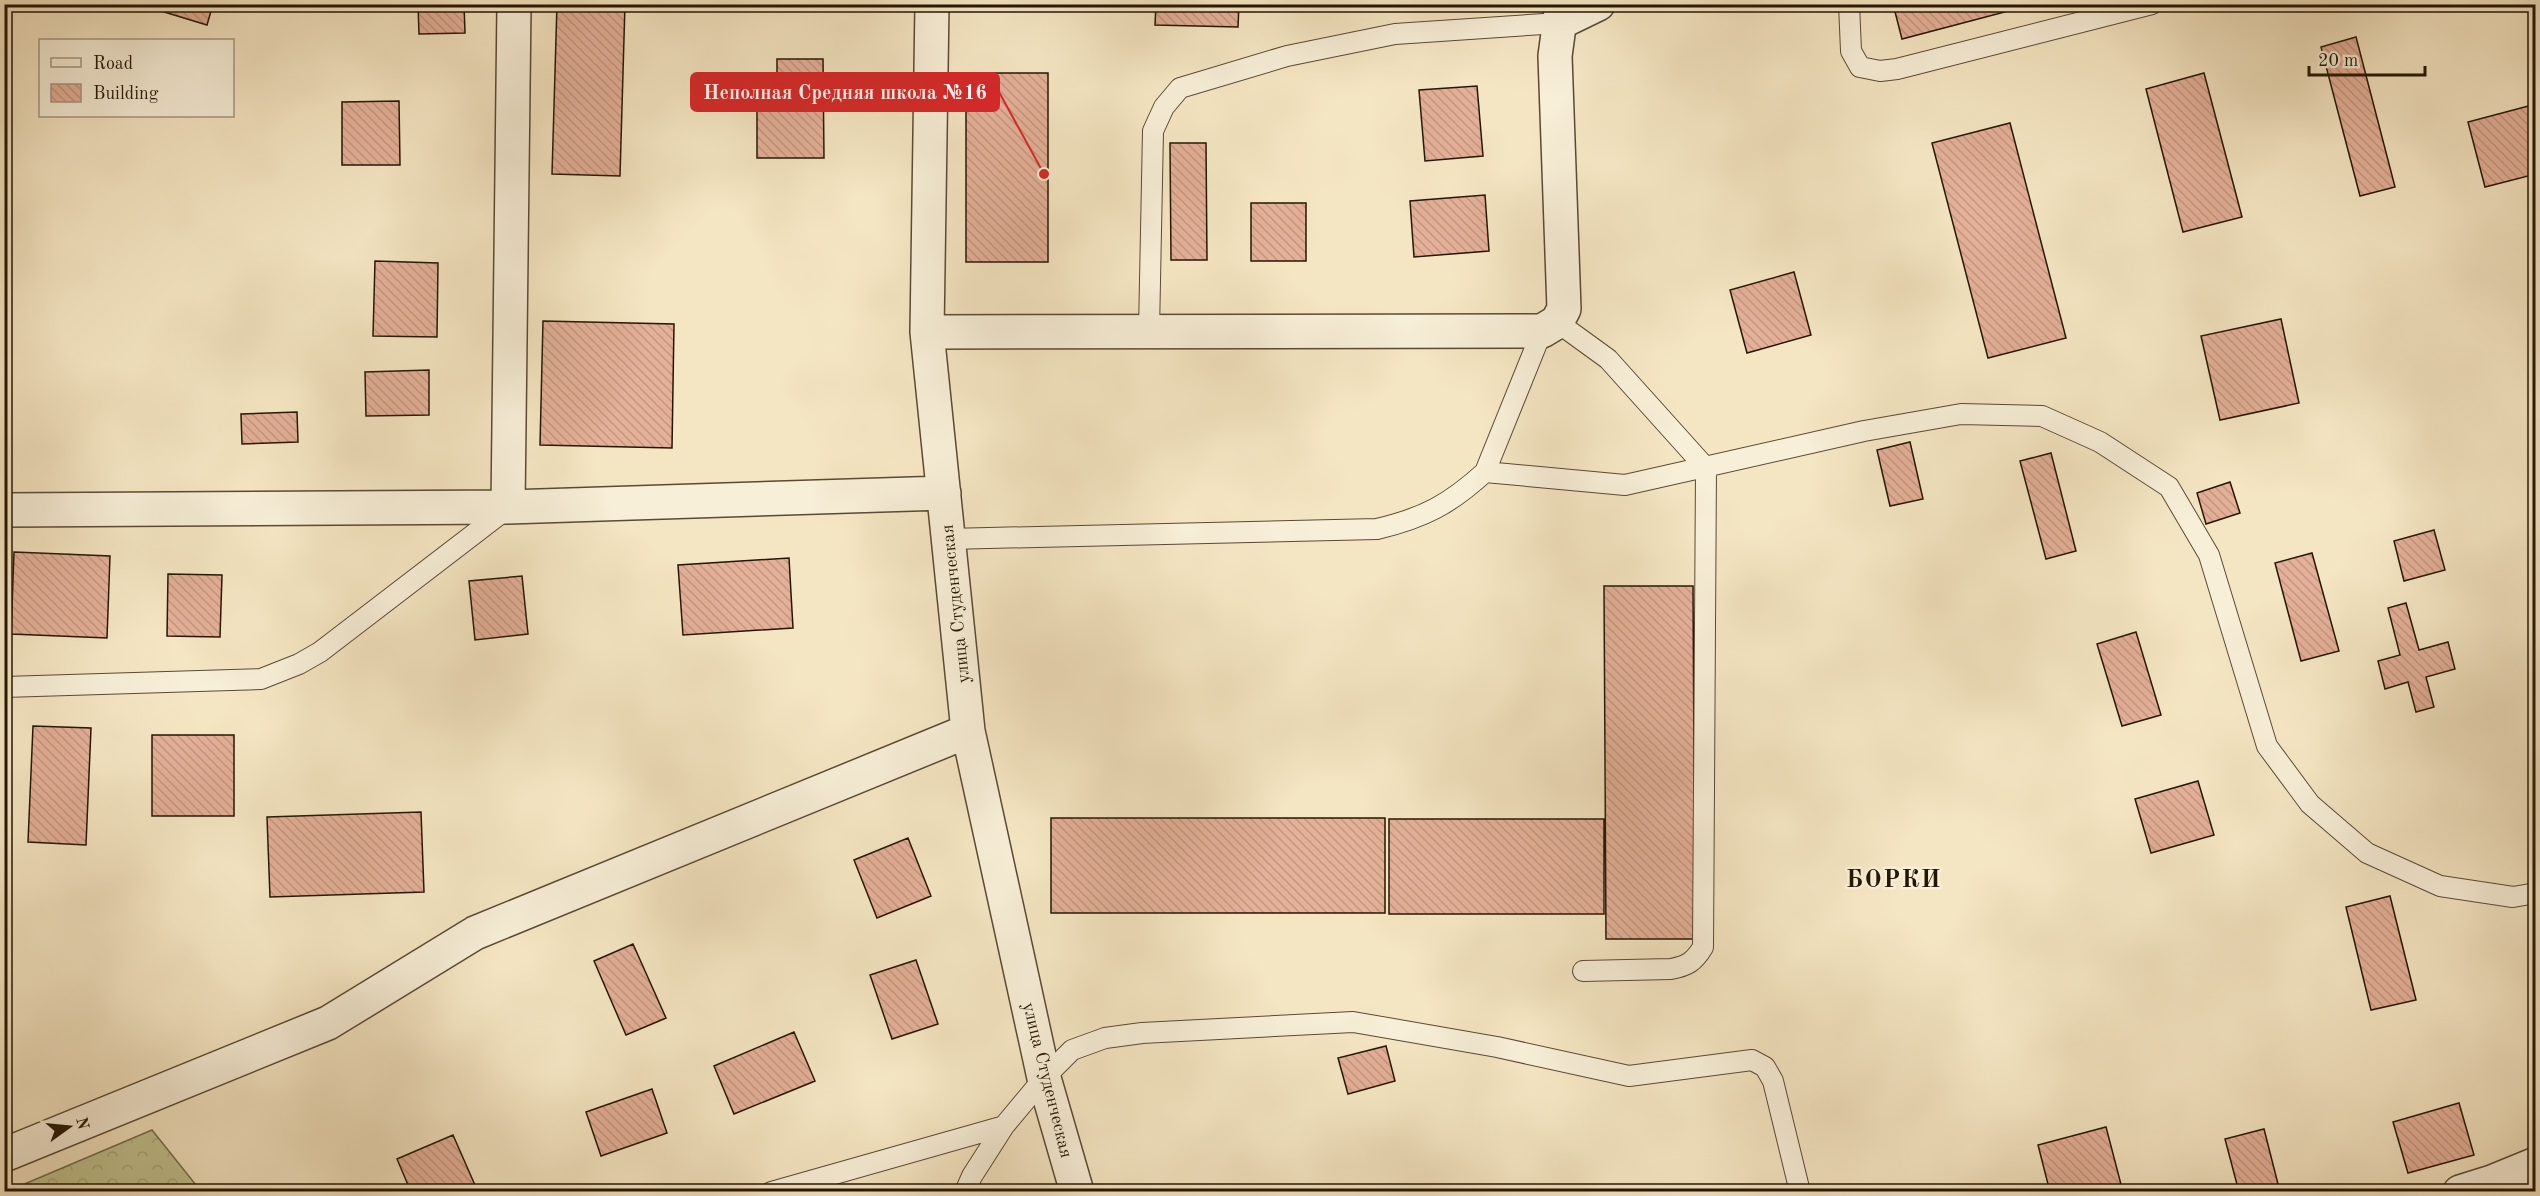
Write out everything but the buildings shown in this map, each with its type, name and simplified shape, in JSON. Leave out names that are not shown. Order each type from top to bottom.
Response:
[{"type":"street","points":[[508,507],[514,4]]},
{"type":"street","name":"улица Студенческая","points":[[932,4],[927,332],[968,731],[1044,1078],[1077,1191]]},
{"type":"street","points":[[927,332],[1550,326],[1564,309],[1555,56],[1561,14],[1598,4]]},
{"type":"street","points":[[4,510],[508,507],[944,492]]},
{"type":"street","points":[[4,1155],[328,1023],[475,933],[968,731]]},
{"type":"street","points":[[2460,1191],[2492,1182],[2535,1164]]},
{"type":"lane","points":[[1850,4],[1851,51],[1860,67],[1880,71],[1897,69],[2152,4]]},
{"type":"lane","points":[[1149,331],[1153,131],[1164,107],[1180,88],[1287,56],[1395,34],[1561,14]]},
{"type":"lane","points":[[948,539],[1377,529],[1409,521],[1460,495],[1485,472],[1550,326],[1608,359],[1706,468],[1703,948],[1696,959],[1685,967],[1583,972]]},
{"type":"lane","points":[[1485,472],[1625,485],[1864,431],[1961,414],[2042,416],[2100,442],[2169,487],[2209,555],[2267,746],[2310,804],[2367,853],[2440,886],[2513,897],[2535,893]]},
{"type":"lane","points":[[4,687],[261,679],[320,652],[508,507]]},
{"type":"lane","points":[[965,1191],[1004,1126],[1044,1078],[1072,1050],[1105,1038],[1142,1033],[1353,1022],[1497,1047],[1629,1076],[1752,1060],[1765,1067],[1773,1081],[1800,1191]]},
{"type":"lane","points":[[771,1191],[1004,1126]]},
{"type":"green space","points":[[152,1130],[196,1185],[197,1191],[8,1191]]},
{"type":"place","name":"Неполная Средняя школа №16","points":[[1044,174]]},
{"type":"district","name":"БОРКИ","points":[[1894,879]]}]
